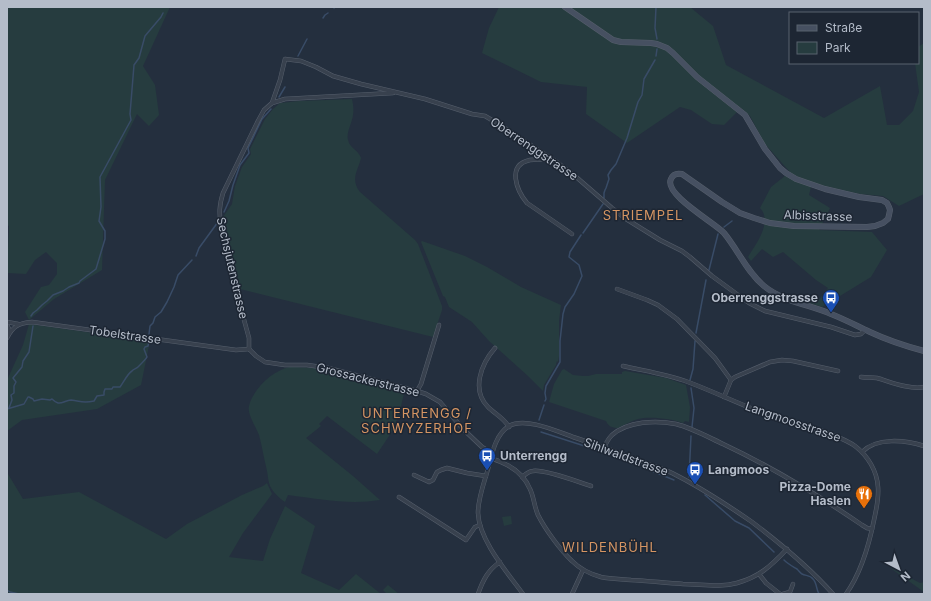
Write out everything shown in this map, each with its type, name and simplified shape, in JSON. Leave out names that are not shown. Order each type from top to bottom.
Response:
[{"type":"main road","name":"Albisstrasse","points":[[566,7],[613,40],[621,42],[646,42],[657,44],[673,53],[692,73],[744,115],[770,155],[780,168],[789,175],[825,189],[859,197],[880,199],[886,203],[890,210],[888,219],[875,226],[845,227],[780,225],[758,220],[740,213],[682,174],[675,174],[672,176],[670,181],[671,187],[680,198],[724,233],[749,270],[767,289],[788,299],[838,316],[865,330],[899,344],[924,351]]},
{"type":"street","name":"Oberrenggstrasse","points":[[285,59],[301,61],[333,76],[425,99],[472,114],[485,116],[497,122],[575,176],[626,219],[660,240],[682,251],[749,304],[764,311],[832,327],[855,335],[862,334],[865,330]]},
{"type":"street","name":"Sechsjutenstrasse","points":[[249,350],[249,338],[221,226],[219,214],[220,204],[223,193],[258,121],[264,110],[272,103],[285,59]]},
{"type":"street","points":[[272,103],[285,99],[399,93]]},
{"type":"street","points":[[553,160],[530,160],[521,164],[516,173],[516,184],[527,203],[572,234]]},
{"type":"street","points":[[617,289],[647,300],[677,319],[715,358],[731,380]]},
{"type":"street","name":"Tobelstrasse","points":[[7,323],[19,324],[32,322],[236,350],[249,350]]},
{"type":"street","points":[[7,323],[9,329],[8,337]]},
{"type":"street","points":[[8,337],[14,327],[19,324]]},
{"type":"street","points":[[417,391],[439,325]]},
{"type":"street","points":[[495,348],[484,365],[479,382],[479,390],[483,401],[509,426],[499,437],[490,458],[478,512],[480,525],[487,541],[523,594]]},
{"type":"street","name":"Grossackerstrasse","points":[[249,350],[265,362],[328,368],[426,394],[440,402],[463,429],[482,447],[492,453]]},
{"type":"street","points":[[724,397],[731,380],[770,362],[782,360],[793,361],[838,371]]},
{"type":"street","name":"Langmoosstrasse","points":[[623,366],[670,376],[688,382],[759,411],[809,426],[845,440],[862,452],[871,463],[877,478],[878,496],[872,529],[861,563],[846,594]]},
{"type":"street","points":[[862,377],[875,378],[901,385],[924,388]]},
{"type":"street","points":[[604,448],[607,441],[617,432],[635,424],[647,422],[677,424],[691,429],[759,462],[820,497],[867,528],[872,529]]},
{"type":"street","name":"Sihlwaldstrasse","points":[[509,426],[519,423],[539,426],[665,470],[702,489],[728,505],[787,549],[812,571],[833,594]]},
{"type":"street","points":[[862,452],[868,446],[881,442],[910,442],[924,446]]},
{"type":"street","points":[[490,458],[509,466],[518,472],[530,488],[538,515],[564,553],[583,570],[595,575],[610,578],[663,583],[728,585],[759,574],[770,567],[787,549]]},
{"type":"street","points":[[414,475],[429,482],[433,480],[437,472],[447,468],[486,476]]},
{"type":"street","points":[[522,477],[531,471],[538,471],[561,476],[591,486]]},
{"type":"street","points":[[399,497],[466,540],[475,527],[480,525]]},
{"type":"street","points":[[478,594],[485,577],[493,567],[500,562]]},
{"type":"street","points":[[572,594],[583,570]]},
{"type":"street","points":[[759,574],[766,583],[782,594],[790,592],[793,584]]},
{"type":"green space","points":[[7,7],[170,7],[143,66],[155,85],[159,115],[149,126],[137,114],[105,180],[102,270],[54,299],[29,320],[25,312],[41,287],[49,285],[57,274],[57,263],[46,252],[35,260],[26,274],[7,273],[9,226],[7,225]]},
{"type":"green space","points":[[499,7],[690,7],[713,26],[726,65],[824,118],[880,86],[887,125],[899,125],[913,111],[919,92],[915,64],[919,64],[919,46],[924,43],[924,194],[899,206],[883,196],[860,194],[812,183],[809,195],[830,208],[819,230],[872,232],[887,250],[871,277],[822,307],[788,296],[791,294],[818,301],[828,288],[816,280],[783,252],[773,257],[762,249],[751,261],[748,257],[759,239],[764,226],[764,214],[760,208],[771,187],[790,172],[765,144],[750,116],[741,108],[724,125],[712,124],[691,110],[680,107],[627,143],[586,114],[587,87],[541,82],[482,53],[489,28]]},
{"type":"green space","points":[[352,99],[353,113],[348,140],[350,145],[361,158],[355,179],[357,187],[360,192],[418,244],[442,306],[433,337],[240,289],[223,217],[232,204],[235,186],[242,167],[251,154],[250,149],[265,119],[280,103]]},
{"type":"green space","points":[[422,241],[465,256],[521,287],[561,305],[558,362],[557,361],[544,385],[543,391],[489,341],[472,322],[449,307],[445,297],[443,296],[421,242]]},
{"type":"green space","points":[[29,324],[150,341],[141,385],[97,409],[22,420],[7,431],[8,378],[23,345]]},
{"type":"green space","points":[[290,367],[315,368],[332,371],[405,389],[399,415],[391,433],[377,454],[327,416],[319,424],[321,426],[306,438],[380,500],[346,502],[288,495],[285,502],[276,495],[271,488],[259,435],[250,417],[249,406],[255,393],[265,381],[277,372]]},
{"type":"green space","points":[[564,369],[573,375],[583,376],[596,374],[622,374],[622,372],[625,371],[666,378],[686,385],[690,407],[689,422],[685,421],[683,423],[661,418],[643,418],[616,428],[609,425],[606,421],[549,402],[554,384]]},
{"type":"green space","points":[[7,470],[23,499],[79,492],[166,539],[187,524],[267,483],[272,494],[243,533],[229,557],[263,561],[270,539],[285,506],[315,526],[301,573],[339,590],[356,574],[381,594],[7,594]]},
{"type":"green space","points":[[511,516],[512,524],[504,526],[502,517]]},
{"type":"green space","points":[[889,567],[920,583],[924,582],[924,592]]},
{"type":"green space","points":[[388,585],[399,594],[387,594],[383,590]]},
{"type":"waterway","points":[[656,7],[655,28],[657,39]]},
{"type":"waterway","points":[[31,316],[53,295],[79,283],[96,269],[105,239],[105,231],[99,221],[101,207],[100,177],[131,120],[130,114],[134,65],[139,58],[145,36],[163,13]]},
{"type":"waterway","points":[[323,18],[328,13]]},
{"type":"waterway","points":[[298,56],[307,39]]},
{"type":"waterway","points":[[656,56],[657,49]]},
{"type":"waterway","points":[[604,198],[604,193],[609,179],[608,175],[616,164],[627,138],[638,102],[642,95],[644,79],[655,60]]},
{"type":"waterway","points":[[279,97],[285,87]]},
{"type":"waterway","points":[[224,212],[240,165],[249,153],[248,148],[262,119],[271,109]]},
{"type":"waterway","points":[[583,233],[603,204]]},
{"type":"waterway","points":[[724,227],[732,221]]},
{"type":"waterway","points":[[196,256],[199,248],[218,222]]},
{"type":"waterway","points":[[709,270],[718,234]]},
{"type":"waterway","points":[[545,401],[546,386],[560,362],[560,341],[565,307],[574,294],[582,276],[579,265],[569,257],[570,252],[581,235]]},
{"type":"waterway","points":[[149,334],[150,326],[167,302],[178,275],[192,260]]},
{"type":"waterway","points":[[696,333],[706,280]]},
{"type":"waterway","points":[[9,408],[12,400],[11,395],[14,393],[14,386],[16,382],[13,378],[22,367],[23,361],[29,352],[33,326]]},
{"type":"waterway","points":[[7,409],[24,404],[28,397],[34,401],[52,399],[58,403],[71,400],[84,402],[94,401],[97,396],[104,395],[105,389],[120,387],[129,374],[147,357],[144,349],[148,346],[149,341]]},
{"type":"waterway","points":[[690,380],[693,369],[695,341]]},
{"type":"waterway","points":[[691,388],[694,408],[692,427]]},
{"type":"waterway","points":[[539,420],[544,405]]},
{"type":"waterway","points":[[541,432],[600,451]]},
{"type":"waterway","points":[[689,477],[691,436]]},
{"type":"waterway","points":[[603,451],[640,465]]},
{"type":"waterway","points":[[642,467],[674,480]]},
{"type":"waterway","points":[[705,495],[735,521],[749,528],[774,552]]},
{"type":"waterway","points":[[784,560],[797,569],[801,574],[812,578],[819,594]]},
{"type":"waterway","points":[[7,590],[19,594]]},
{"type":"place","name":"Oberrenggstrasse","points":[[831,313]]},
{"type":"place","name":"Unterrengg","points":[[487,471]]},
{"type":"place","name":"Langmoos","points":[[695,485]]},
{"type":"place","name":"Pizza-Dome Haslen","points":[[864,509]]},
{"type":"district","name":"STRIEMPEL","points":[[643,215]]},
{"type":"district","name":"UNTERRENGG / SCHWYZERHOF","points":[[417,420]]},
{"type":"district","name":"WILDENBÜHL","points":[[610,547]]}]
